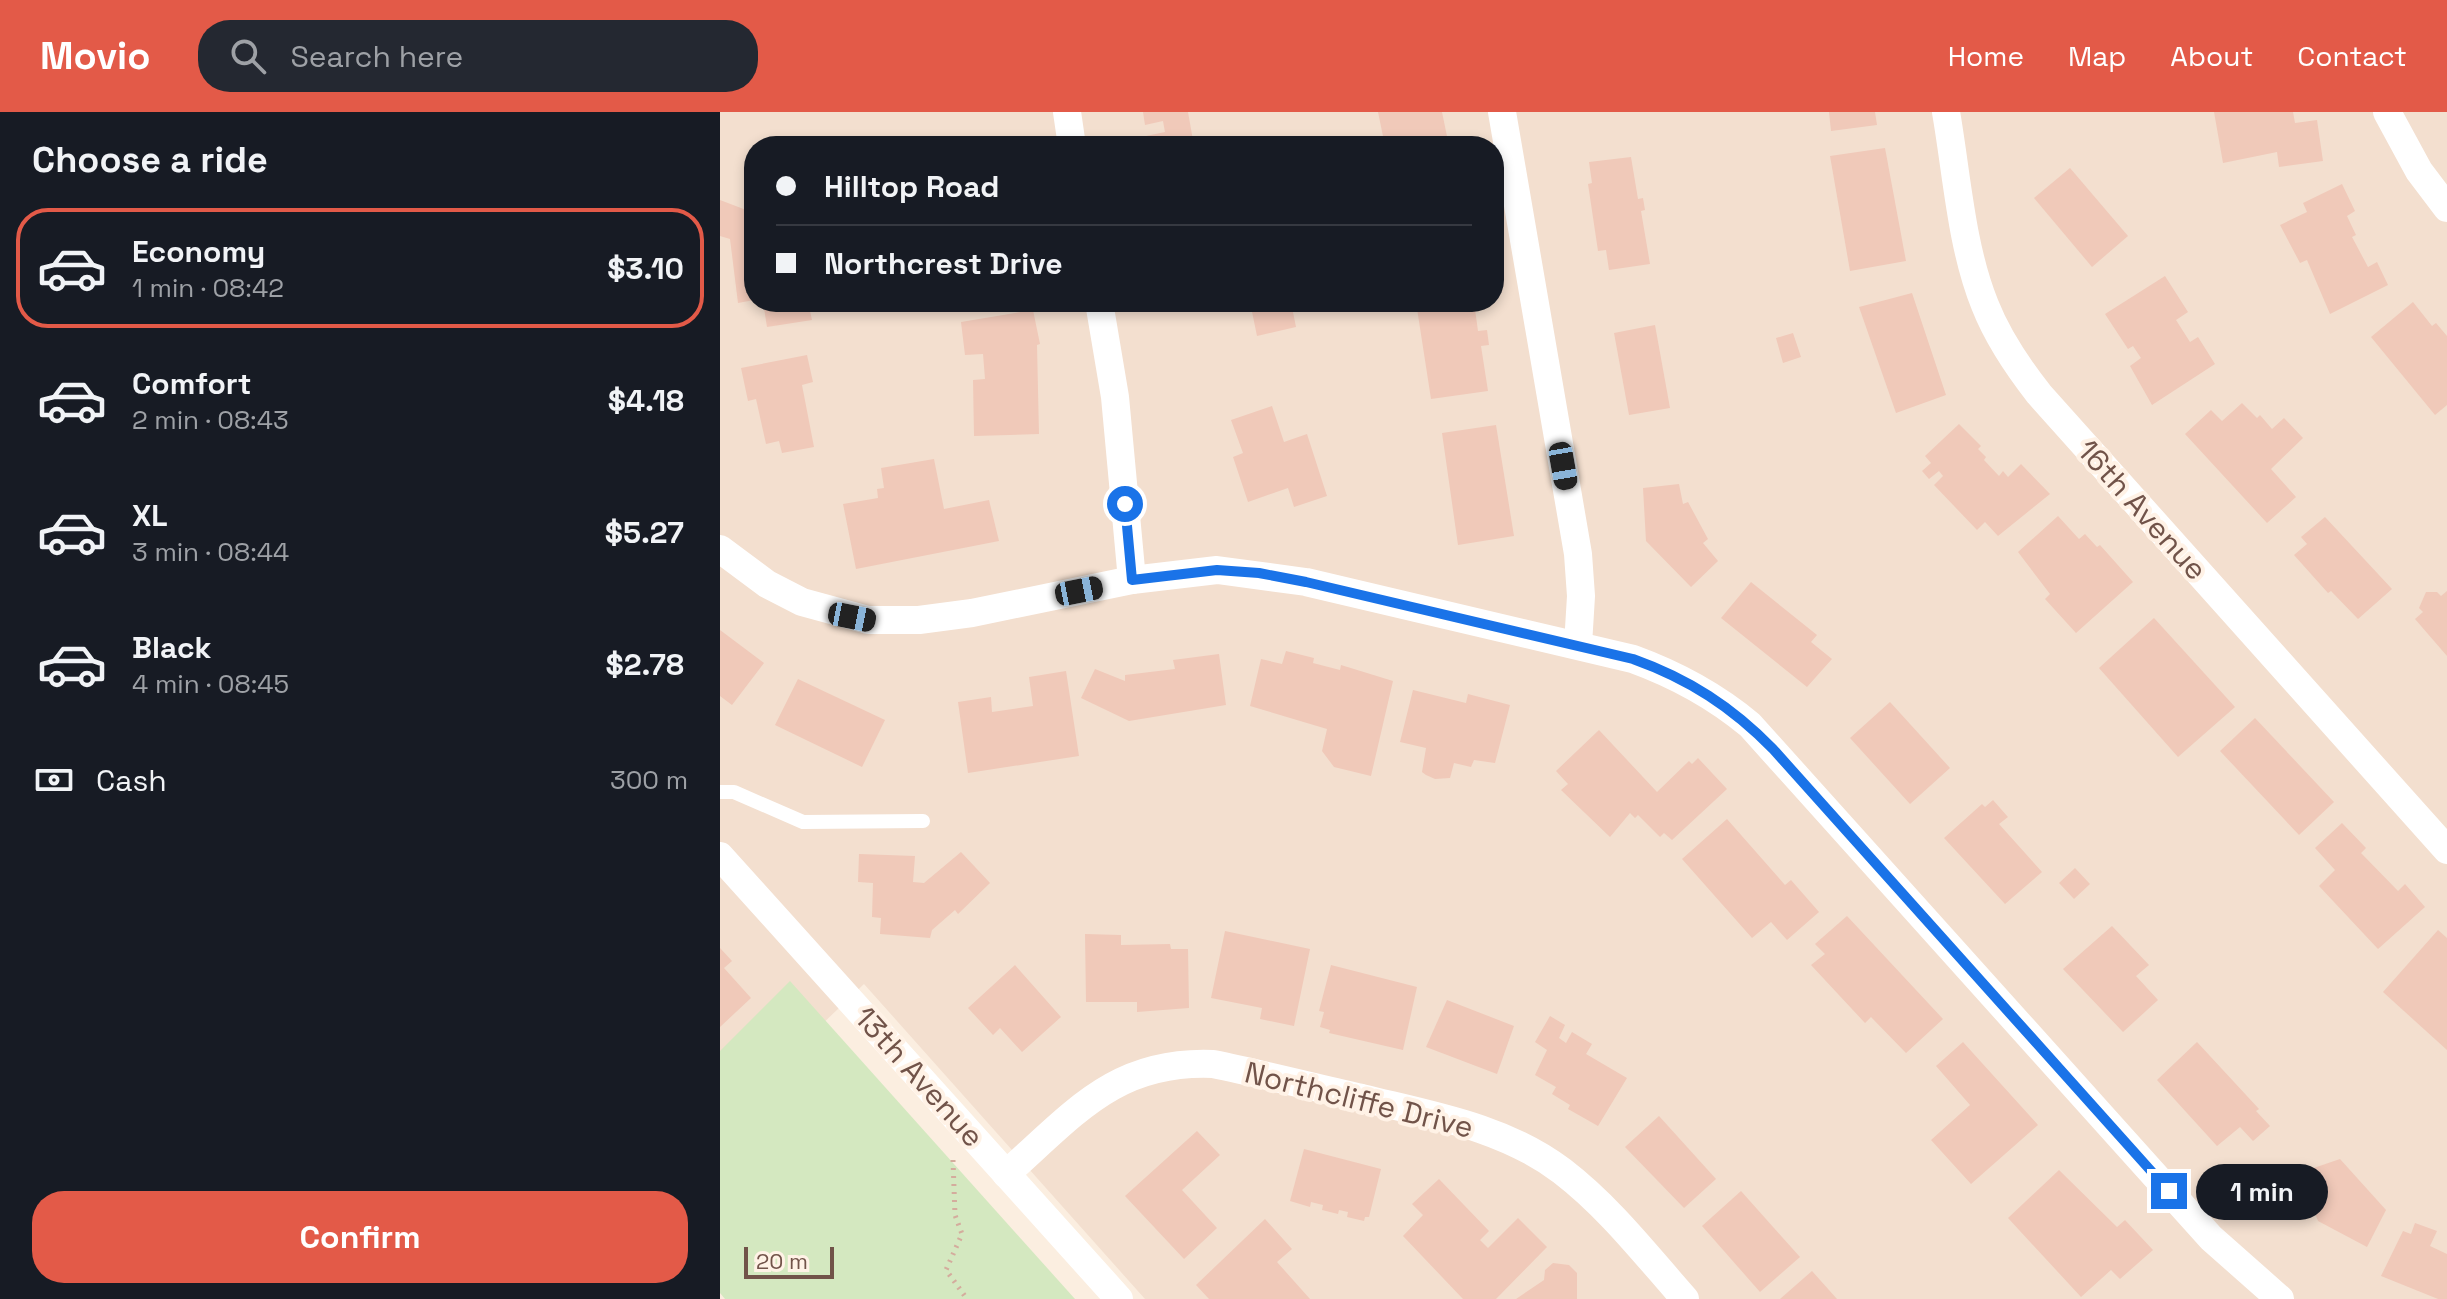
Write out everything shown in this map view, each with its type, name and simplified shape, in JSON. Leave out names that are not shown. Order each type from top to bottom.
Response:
[{"type":"street","points":[[1067,112],[1071,136]]},
{"type":"street","points":[[1502,112],[1578,554],[1581,596],[1578,645]]},
{"type":"street","name":"16th Avenue","points":[[1946,112],[1970,252],[1984,303],[2010,356],[2039,394],[2447,850]]},
{"type":"street","points":[[2387,112],[2419,171],[2447,208]]},
{"type":"street","points":[[1101,312],[1115,397],[1132,580]]},
{"type":"street","points":[[720,549],[767,584],[802,602],[836,614],[868,620],[919,620],[959,615],[1132,580],[1217,570],[1259,573],[1578,645],[1665,671],[1725,704],[1750,725],[2211,1238],[2280,1299]]},
{"type":"street","name":"13th Avenue","points":[[720,856],[1119,1299]]},
{"type":"street","name":"Northcliffe Drive","points":[[1006,1174],[1089,1100],[1119,1081],[1148,1069],[1181,1063],[1213,1064],[1443,1118],[1483,1129],[1524,1148],[1589,1194],[1685,1299]]},
{"type":"lane","points":[[720,792],[734,792],[803,822],[923,821]]},
{"type":"path","points":[[953,1159],[955,1215],[962,1234],[946,1270],[967,1299]]},
{"type":"shaded area","points":[[720,112],[2447,112],[2447,1299],[1145,1299],[864,984],[720,1122]]},
{"type":"green space","points":[[790,981],[1075,1299],[725,1299],[720,1293],[720,1051]]},
{"type":"building","points":[[1143,112],[1188,112],[1192,136],[1146,136],[1165,132],[1163,121],[1145,125]]},
{"type":"building","points":[[1378,112],[1442,112],[1447,136],[1383,136]]},
{"type":"building","points":[[1829,112],[1875,112],[1877,125],[1831,131]]},
{"type":"building","points":[[2214,112],[2293,112],[2295,123],[2317,120],[2323,161],[2279,167],[2277,152],[2223,163]]},
{"type":"building","points":[[1885,148],[1906,261],[1850,271],[1830,156]]},
{"type":"building","points":[[1631,157],[1638,199],[1643,198],[1645,210],[1641,211],[1650,264],[1609,270],[1606,250],[1598,251],[1588,184],[1592,183],[1589,162]]},
{"type":"building","points":[[2070,168],[2128,236],[2092,267],[2034,198]]},
{"type":"building","points":[[2342,184],[2355,211],[2347,216],[2356,235],[2352,237],[2368,267],[2377,262],[2388,285],[2330,314],[2307,260],[2300,263],[2280,225],[2307,212],[2303,203]]},
{"type":"building","points":[[720,200],[744,209],[744,302],[738,303],[730,239],[720,236]]},
{"type":"building","points":[[2165,276],[2188,312],[2176,320],[2190,342],[2198,337],[2215,364],[2152,405],[2130,366],[2141,358],[2133,346],[2128,349],[2105,314]]},
{"type":"building","points":[[1912,293],[1946,395],[1896,413],[1859,307]]},
{"type":"building","points":[[2413,302],[2432,326],[2436,323],[2447,336],[2447,405],[2435,415],[2371,337]]},
{"type":"building","points":[[765,312],[810,312],[812,320],[767,327]]},
{"type":"building","points":[[1033,312],[1040,344],[1037,345],[1039,434],[974,436],[973,380],[985,379],[983,354],[965,355],[961,322]]},
{"type":"building","points":[[1252,312],[1293,312],[1296,327],[1257,336]]},
{"type":"building","points":[[1418,312],[1475,312],[1478,331],[1487,330],[1489,345],[1481,346],[1488,391],[1431,399]]},
{"type":"building","points":[[1655,325],[1670,408],[1629,415],[1614,333]]},
{"type":"building","points":[[1793,333],[1801,357],[1783,363],[1776,338]]},
{"type":"building","points":[[807,355],[813,382],[802,385],[814,447],[782,453],[779,441],[766,444],[756,399],[748,401],[741,368]]},
{"type":"building","points":[[2242,403],[2257,418],[2260,415],[2272,429],[2284,418],[2303,438],[2271,469],[2296,497],[2267,523],[2185,434],[2211,410],[2222,421]]},
{"type":"building","points":[[1272,406],[1284,442],[1307,434],[1327,496],[1294,507],[1288,488],[1248,502],[1233,457],[1243,453],[1231,420]]},
{"type":"building","points":[[1959,424],[1981,446],[1978,449],[1986,457],[1984,460],[1999,476],[2003,471],[2008,477],[2021,464],[2050,494],[1998,536],[1985,522],[1977,530],[1934,485],[1943,476],[1939,471],[1929,479],[1922,471],[1931,463],[1925,456]]},
{"type":"building","points":[[1496,425],[1514,536],[1458,545],[1442,433]]},
{"type":"building","points":[[934,459],[944,509],[989,500],[999,541],[856,569],[843,504],[878,498],[877,489],[884,488],[881,468]]},
{"type":"building","points":[[1679,484],[1683,504],[1688,502],[1708,539],[1703,543],[1718,561],[1691,587],[1646,541],[1643,488]]},
{"type":"building","points":[[2058,516],[2079,539],[2085,534],[2097,547],[2100,545],[2133,582],[2076,633],[2045,599],[2050,594],[2018,552]]},
{"type":"building","points":[[2325,517],[2392,589],[2358,619],[2331,591],[2328,593],[2294,555],[2307,544],[2301,537]]},
{"type":"building","points":[[1751,582],[1817,635],[1811,642],[1832,659],[1807,687],[1721,618]]},
{"type":"building","points":[[2447,591],[2447,656],[2415,619],[2423,612],[2419,608],[2426,592],[2437,592],[2441,596]]},
{"type":"building","points":[[2154,618],[2235,707],[2178,757],[2099,668]]},
{"type":"building","points":[[720,630],[764,663],[732,705],[720,696]]},
{"type":"building","points":[[1286,651],[1314,658],[1313,663],[1340,670],[1341,665],[1393,681],[1371,776],[1334,767],[1322,751],[1327,729],[1250,706],[1261,659],[1282,664]]},
{"type":"building","points":[[1219,654],[1226,705],[1129,721],[1081,698],[1095,669],[1125,681],[1125,675],[1175,669],[1173,660]]},
{"type":"building","points":[[1066,671],[1079,756],[968,773],[958,702],[991,697],[992,712],[1033,706],[1029,677]]},
{"type":"building","points":[[798,679],[885,720],[862,767],[775,725]]},
{"type":"building","points":[[1413,690],[1466,703],[1468,694],[1510,705],[1495,763],[1474,760],[1471,767],[1454,763],[1450,778],[1435,779],[1422,772],[1426,748],[1400,742]]},
{"type":"building","points":[[1890,702],[1950,768],[1910,804],[1850,738]]},
{"type":"building","points":[[2255,718],[2334,802],[2299,835],[2220,751]]},
{"type":"building","points":[[1599,730],[1657,792],[1689,761],[1692,764],[1698,758],[1727,789],[1672,840],[1664,833],[1660,837],[1638,815],[1635,818],[1630,813],[1610,837],[1561,790],[1568,784],[1556,771]]},
{"type":"building","points":[[1993,800],[2008,817],[1999,824],[2042,872],[2005,904],[1944,838],[1982,804],[1985,807]]},
{"type":"building","points":[[1727,819],[1785,885],[1791,880],[1819,912],[1787,940],[1771,922],[1752,938],[1682,859]]},
{"type":"building","points":[[2342,823],[2366,848],[2361,853],[2398,891],[2405,884],[2425,907],[2378,949],[2319,886],[2335,870],[2315,848]]},
{"type":"building","points":[[961,852],[990,883],[958,914],[955,910],[932,930],[930,938],[880,934],[881,918],[872,917],[873,883],[858,882],[859,854],[915,856],[913,882],[924,883]]},
{"type":"building","points":[[2075,868],[2090,884],[2074,899],[2059,883]]},
{"type":"building","points":[[1847,916],[1943,1019],[1906,1053],[1871,1017],[1865,1023],[1811,965],[1825,954],[1815,944]]},
{"type":"building","points":[[2112,926],[2149,965],[2136,976],[2158,1000],[2123,1032],[2063,969]]},
{"type":"building","points":[[2438,930],[2447,938],[2447,1050],[2383,992]]},
{"type":"building","points":[[1225,931],[1310,949],[1294,1026],[1260,1019],[1262,1008],[1211,998]]},
{"type":"building","points":[[1085,934],[1121,935],[1121,945],[1170,944],[1171,949],[1188,949],[1189,1008],[1137,1012],[1137,1002],[1086,1002]]},
{"type":"building","points":[[720,948],[732,961],[724,968],[751,998],[720,1027]]},
{"type":"building","points":[[1015,965],[1061,1017],[1022,1052],[1000,1028],[993,1035],[968,1008]]},
{"type":"building","points":[[1331,965],[1417,987],[1403,1050],[1329,1033],[1330,1030],[1320,1027],[1324,1012],[1319,1011]]},
{"type":"building","points":[[1447,1000],[1514,1026],[1497,1074],[1426,1047]]},
{"type":"building","points":[[1550,1016],[1565,1025],[1559,1038],[1566,1043],[1572,1032],[1592,1044],[1586,1054],[1627,1078],[1598,1126],[1568,1109],[1570,1105],[1552,1094],[1556,1087],[1535,1075],[1547,1050],[1535,1042]]},
{"type":"building","points":[[1963,1042],[2038,1125],[1971,1184],[1931,1140],[1970,1105],[1936,1066]]},
{"type":"building","points":[[2197,1042],[2259,1109],[2256,1111],[2270,1126],[2253,1141],[2240,1127],[2217,1146],[2157,1080]]},
{"type":"building","points":[[1659,1116],[1716,1179],[1684,1208],[1625,1147]]},
{"type":"building","points":[[1197,1131],[1220,1155],[1182,1190],[1217,1228],[1184,1259],[1125,1196]]},
{"type":"building","points":[[1304,1149],[1381,1169],[1369,1217],[1365,1217],[1364,1221],[1347,1217],[1348,1212],[1339,1210],[1338,1214],[1322,1210],[1323,1205],[1311,1202],[1310,1207],[1290,1201]]},
{"type":"building","points":[[2340,1159],[2386,1210],[2367,1247],[2318,1221],[2299,1173]]},
{"type":"building","points":[[2059,1170],[2117,1227],[2125,1220],[2153,1250],[2120,1279],[2111,1270],[2081,1297],[2008,1218]]},
{"type":"building","points":[[1439,1179],[1489,1231],[1480,1240],[1488,1248],[1518,1218],[1547,1247],[1496,1299],[1463,1299],[1403,1236],[1423,1215],[1412,1204]]},
{"type":"building","points":[[1741,1191],[1800,1257],[1760,1292],[1702,1226]]},
{"type":"building","points":[[1265,1219],[1292,1249],[1277,1262],[1310,1299],[1209,1299],[1196,1285]]},
{"type":"building","points":[[2415,1223],[2437,1231],[2430,1246],[2447,1254],[2447,1299],[2438,1299],[2381,1276],[2403,1231],[2411,1234]]},
{"type":"building","points":[[1553,1263],[1569,1265],[1577,1273],[1577,1299],[1516,1299],[1544,1280],[1545,1270]]},
{"type":"building","points":[[1812,1271],[1837,1299],[1780,1299]]},
{"type":"route","points":[[1125,504],[1132,580],[1217,570],[1259,573],[1306,582],[1633,659],[1697,686],[1725,704],[1773,749],[2169,1191]]}]
